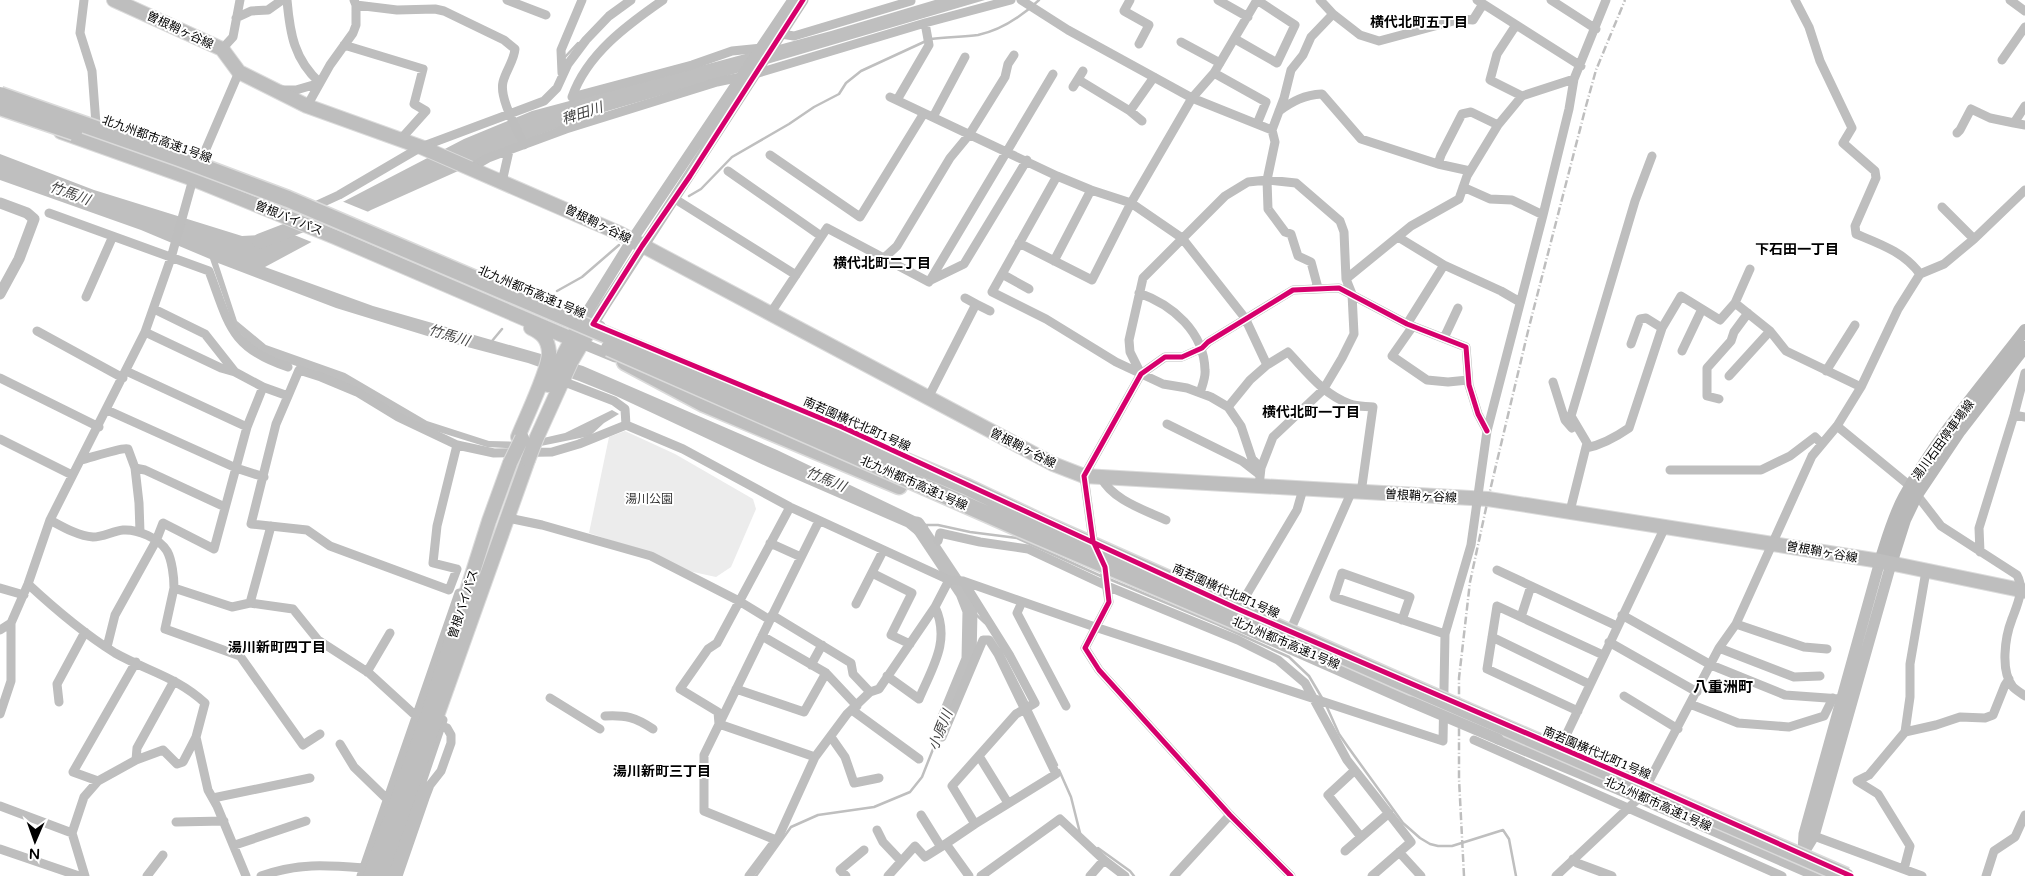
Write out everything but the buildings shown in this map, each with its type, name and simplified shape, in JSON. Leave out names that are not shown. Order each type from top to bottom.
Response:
[{"type":"highway","name":"北九州都市高速1号線","points":[[0,95],[108,132],[288,200],[840,432],[967,487],[1047,526],[1846,876]]},
{"type":"highway","name":"北九州都市高速1号線","points":[[0,107],[176,168],[316,223],[592,341],[1822,876]]},
{"type":"highway","points":[[653,349],[715,386],[963,494],[1047,526]]},
{"type":"highway","points":[[618,359],[704,404],[899,486],[1024,530]]},
{"type":"main road","name":"曽根鞘ヶ谷線","points":[[120,1],[222,50],[239,72],[274,90],[307,106],[424,149],[553,203],[637,243],[1053,464],[1084,476],[1260,476],[1303,489],[1477,499],[1774,544],[1886,563],[2023,591]]},
{"type":"main road","name":"曽根バイパス","points":[[0,91],[277,190],[377,230],[588,321],[520,438],[510,463],[485,536],[380,876]]},
{"type":"main road","name":"曽根バイパス","points":[[0,112],[193,179],[382,256],[566,357]]},
{"type":"main road","name":"曽根バイパス","points":[[365,873],[429,721],[537,437],[566,357],[568,326],[473,283],[377,230]]},
{"type":"main road","points":[[382,256],[415,276],[536,330],[566,357]]},
{"type":"main road","name":"湯川石田停車場線","points":[[1886,563],[1895,516],[1914,490],[1950,427],[2018,351],[2025,330]]},
{"type":"street","points":[[84,0],[80,33],[92,71],[96,124]]},
{"type":"street","points":[[222,50],[233,37],[240,0]]},
{"type":"street","points":[[236,18],[251,11],[268,10],[282,0]]},
{"type":"street","points":[[287,0],[290,34],[296,50],[311,75],[320,84]]},
{"type":"street","points":[[507,0],[546,14]]},
{"type":"street","points":[[562,76],[561,50],[582,0]]},
{"type":"street","points":[[317,206],[424,149],[544,101],[557,88],[568,64],[586,40],[608,16],[631,0]]},
{"type":"street","points":[[663,0],[622,30],[594,57],[572,97],[794,36],[911,0]]},
{"type":"street","points":[[771,42],[793,0]]},
{"type":"street","points":[[564,310],[582,311],[593,303],[637,243],[675,199],[746,77],[803,0]]},
{"type":"street","points":[[469,169],[488,158],[566,129],[717,82],[746,77],[925,23],[1011,0]]},
{"type":"street","points":[[1021,0],[1068,30],[1192,98],[1272,130]]},
{"type":"street","points":[[1130,0],[1124,11],[1150,25],[1139,44]]},
{"type":"street","points":[[1218,0],[1248,17]]},
{"type":"street","points":[[1019,243],[1092,280],[1131,203],[1192,98],[1214,73],[1234,39],[1248,17],[1257,0],[1295,25],[1277,63],[1234,39]]},
{"type":"street","points":[[1320,0],[1333,14],[1360,35],[1379,41],[1461,19],[1473,20],[1480,2],[1581,66]]},
{"type":"street","points":[[1551,0],[1596,29]]},
{"type":"street","points":[[457,445],[437,526],[433,563],[457,569],[449,590],[330,546],[307,530],[251,524],[276,424],[299,370],[357,392],[398,416],[457,445],[494,453],[552,452],[579,444],[626,425],[683,449],[819,522],[949,580],[964,581],[1095,628],[1443,741],[1445,634],[1471,545],[1487,431],[1543,215],[1569,109],[1574,79],[1596,29],[1606,0]]},
{"type":"street","points":[[1795,0],[1809,27],[1820,61],[1852,128],[1843,143],[1875,170],[1876,178],[1855,226],[1856,234],[1891,248],[1911,262],[1920,274]]},
{"type":"street","points":[[2010,0],[2025,11]]},
{"type":"street","points":[[307,106],[356,25],[355,2],[397,10],[436,9],[504,40],[515,49],[515,55],[502,88],[510,115],[524,145]]},
{"type":"street","points":[[1318,288],[1311,262],[1298,256],[1291,234],[1286,232],[1268,209],[1268,180],[1275,142],[1272,130],[1291,70],[1304,55],[1311,37],[1333,14]]},
{"type":"street","points":[[925,23],[929,45],[893,98],[1007,153],[1027,160],[1057,176],[1131,203],[1182,238],[1245,318],[1268,365]]},
{"type":"street","points":[[1516,25],[1496,54],[1490,80],[1522,96]]},
{"type":"street","points":[[2002,60],[2025,27]]},
{"type":"street","points":[[1181,42],[1220,63]]},
{"type":"street","points":[[344,45],[423,70],[414,104],[426,112],[400,140]]},
{"type":"street","points":[[884,258],[897,246],[950,158],[969,135],[1006,77],[1008,64],[1014,55]]},
{"type":"street","points":[[770,155],[860,217],[966,57]]},
{"type":"street","points":[[0,714],[11,681],[11,623],[24,595],[50,520],[145,332],[172,254],[193,179],[239,72]]},
{"type":"street","points":[[1214,73],[1266,102],[1256,124]]},
{"type":"street","points":[[929,282],[1053,74]]},
{"type":"street","points":[[1130,111],[1154,77]]},
{"type":"street","points":[[1078,79],[1130,111],[1142,121]]},
{"type":"street","points":[[1346,279],[1411,226],[1460,199],[1470,171],[1498,125],[1522,96],[1574,79]]},
{"type":"street","points":[[274,90],[296,90],[320,84]]},
{"type":"street","points":[[1279,112],[1308,94],[1322,94],[1361,139],[1438,164],[1470,171]]},
{"type":"street","points":[[588,321],[637,243],[730,104]]},
{"type":"street","points":[[2014,123],[2025,106]]},
{"type":"street","points":[[1957,133],[1971,109],[1990,118],[2025,126]]},
{"type":"street","points":[[1438,164],[1440,155],[1462,114],[1471,112],[1498,125]]},
{"type":"street","points":[[502,182],[508,151]]},
{"type":"street","points":[[1570,512],[1587,443],[1571,416],[1635,201],[1652,156]]},
{"type":"street","points":[[929,282],[964,264],[1027,160]]},
{"type":"street","points":[[728,171],[822,236]]},
{"type":"street","points":[[1057,176],[992,292],[1046,319],[1116,362],[1163,384],[1186,388],[1228,407],[1241,426],[1260,476]]},
{"type":"street","points":[[1141,374],[1130,352],[1129,340],[1143,278],[1225,196],[1248,182],[1268,180],[1296,183],[1340,220],[1344,232],[1346,279],[1352,294],[1354,334],[1323,390],[1273,437],[1260,476]]},
{"type":"street","points":[[1463,187],[1490,199],[1512,200],[1543,215]]},
{"type":"street","points":[[1054,261],[1091,190]]},
{"type":"street","points":[[1556,876],[1639,798],[1647,785],[1719,648],[1736,624],[1774,544],[1812,456],[1837,426],[1861,388],[1898,309],[1920,274],[1944,264],[1974,240],[2025,190]]},
{"type":"street","points":[[675,199],[796,275]]},
{"type":"street","points":[[0,203],[27,213],[34,219],[19,259],[0,294]]},
{"type":"street","points":[[1942,206],[1974,240]]},
{"type":"street","points":[[49,213],[113,236],[172,254],[209,272],[237,338],[266,360],[288,367]]},
{"type":"street","points":[[770,314],[827,228],[929,282]]},
{"type":"street","points":[[86,297],[113,236]]},
{"type":"street","points":[[1398,237],[1444,265],[1501,291],[1520,302]]},
{"type":"street","points":[[1444,265],[1392,356],[1427,380],[1448,382],[1468,380]]},
{"type":"street","points":[[1586,448],[1617,437],[1629,428],[1662,328],[1681,296],[1720,320],[1735,303],[1750,269]]},
{"type":"street","points":[[1002,274],[1030,288]]},
{"type":"street","points":[[1291,876],[1230,815],[1099,670],[1085,648],[1109,602],[1105,567],[1093,541],[1084,476],[1141,374],[1165,357],[1182,357],[1202,348],[1245,318],[1293,290],[1339,288],[1410,325],[1466,347],[1468,380],[1478,414],[1487,431]]},
{"type":"street","points":[[1139,293],[1154,298],[1176,313],[1193,330],[1202,348],[1206,372],[1200,393]]},
{"type":"street","points":[[965,298],[990,311]]},
{"type":"street","points":[[588,321],[593,303]]},
{"type":"street","points":[[1735,303],[1770,331],[1786,351],[1861,388]]},
{"type":"street","points":[[928,398],[976,304]]},
{"type":"street","points":[[1444,338],[1458,308]]},
{"type":"street","points":[[154,309],[205,334],[236,372]]},
{"type":"street","points":[[1682,351],[1702,309]]},
{"type":"street","points":[[1719,399],[1707,396],[1707,368],[1731,340],[1734,332],[1748,313]]},
{"type":"street","points":[[1631,344],[1640,319],[1646,318],[1662,328]]},
{"type":"street","name":"南若園横代北町1号線","points":[[588,321],[842,427],[1238,609],[1647,785],[1851,876]]},
{"type":"street","points":[[1826,371],[1855,325]]},
{"type":"street","points":[[37,331],[125,374],[247,427]]},
{"type":"street","points":[[1729,376],[1770,331]]},
{"type":"street","points":[[145,332],[221,368],[236,372],[263,387],[288,396]]},
{"type":"street","points":[[2018,351],[2025,368]]},
{"type":"street","points":[[1228,407],[1250,380],[1288,352],[1323,390],[1352,405],[1374,407],[1356,493],[1290,632]]},
{"type":"street","points":[[566,357],[625,409],[626,425]]},
{"type":"street","name":"南若園横代北町1号線","points":[[566,357],[618,359],[1105,567],[1411,702],[1639,798],[1817,876]]},
{"type":"street","points":[[1980,552],[1979,528],[2014,415],[2025,372]]},
{"type":"street","points":[[0,378],[98,427]]},
{"type":"street","points":[[1554,382],[1565,420],[1572,428],[1576,425]]},
{"type":"street","points":[[107,647],[115,615],[156,541],[163,523],[214,549],[247,427],[263,387]]},
{"type":"street","points":[[107,410],[236,468],[264,477]]},
{"type":"street","points":[[2014,415],[2025,417]]},
{"type":"street","points":[[1167,424],[1242,461],[1260,476]]},
{"type":"street","points":[[1837,426],[1914,490],[1940,526],[2018,575],[2023,591],[2011,621],[2006,644],[2006,672],[2012,686],[2025,696]]},
{"type":"street","points":[[1670,470],[1761,470],[1790,456],[1814,437],[1822,444]]},
{"type":"street","points":[[1,441],[72,475]]},
{"type":"street","points":[[81,460],[128,448],[135,468],[140,532]]},
{"type":"street","points":[[261,876],[282,869],[316,864],[365,873],[388,800],[429,721],[513,519],[527,462]]},
{"type":"street","points":[[135,468],[145,470],[225,508]]},
{"type":"street","points":[[1100,477],[1104,484],[1120,497],[1166,520]]},
{"type":"street","points":[[1238,609],[1297,510],[1303,489]]},
{"type":"street","points":[[719,724],[718,712],[680,689],[708,649],[717,643],[790,508]]},
{"type":"street","points":[[513,519],[542,525],[651,556],[771,617],[851,663],[852,674],[870,692]]},
{"type":"street","points":[[50,520],[72,532],[94,537],[124,530],[140,532],[156,541],[167,551],[174,576],[174,588],[165,629],[240,656],[303,745],[320,734]]},
{"type":"street","points":[[776,840],[704,811],[704,755],[819,522]]},
{"type":"street","points":[[250,603],[271,526]]},
{"type":"street","points":[[1560,748],[1665,527]]},
{"type":"street","points":[[938,542],[940,532],[980,542],[1028,549],[1107,586],[1238,640],[1278,660],[1305,683],[1331,734],[1355,770],[1411,842],[1372,876]]},
{"type":"street","points":[[770,543],[801,557]]},
{"type":"street","points":[[856,604],[883,551]]},
{"type":"street","points":[[1799,868],[1803,854],[1804,834],[1837,699],[1886,563]]},
{"type":"street","points":[[1803,854],[1814,836],[1886,563]]},
{"type":"street","points":[[1496,570],[1617,626]]},
{"type":"street","points":[[1904,869],[1910,846],[1878,794],[1857,781],[1868,776],[1905,732],[1910,696],[1910,664],[1926,571]]},
{"type":"street","points":[[872,573],[912,593],[891,634],[910,644]]},
{"type":"street","points":[[1402,620],[1410,597],[1342,573],[1334,597],[1402,620],[1445,634]]},
{"type":"street","points":[[749,876],[776,840],[815,757],[854,708],[870,692],[879,689],[935,607],[949,580]]},
{"type":"street","points":[[964,581],[1010,656],[1034,703],[1016,714],[952,786],[975,824]]},
{"type":"street","points":[[28,584],[65,619],[107,647],[190,689],[205,703],[196,737],[183,762],[177,764],[163,750],[136,760],[98,781],[84,797],[72,833],[85,876]]},
{"type":"street","points":[[1521,617],[1531,586]]},
{"type":"street","points":[[0,588],[24,595]]},
{"type":"street","points":[[174,588],[232,606],[250,603],[293,609],[318,640],[367,672],[429,721],[447,728],[451,735],[451,743],[441,771],[430,785],[398,876]]},
{"type":"street","points":[[1022,602],[1017,613],[1066,706]]},
{"type":"street","points":[[1578,711],[1487,669],[1497,606],[1603,655]]},
{"type":"street","points":[[887,676],[919,699],[938,655],[943,634],[940,618],[935,607]]},
{"type":"street","points":[[1622,615],[1710,665],[1786,695],[1837,699]]},
{"type":"street","points":[[0,630],[11,623]]},
{"type":"street","points":[[1736,624],[1804,647],[1827,649]]},
{"type":"street","points":[[59,702],[58,684],[85,632]]},
{"type":"street","points":[[367,672],[390,633]]},
{"type":"street","points":[[762,636],[826,673],[854,708],[919,759]]},
{"type":"street","points":[[1492,637],[1589,684]]},
{"type":"street","points":[[888,876],[915,846],[925,857],[1056,774],[1001,660],[989,640],[983,640],[942,738]]},
{"type":"street","points":[[1610,642],[1697,692]]},
{"type":"street","points":[[811,665],[822,645]]},
{"type":"street","points":[[1719,648],[1794,677],[1820,676]]},
{"type":"street","points":[[1001,660],[1010,656]]},
{"type":"street","points":[[98,781],[73,772],[136,662]]},
{"type":"street","points":[[736,689],[804,712],[826,673]]},
{"type":"street","points":[[1905,732],[1960,717],[1985,718],[1993,715],[2009,679]]},
{"type":"street","points":[[136,760],[137,748],[174,681]]},
{"type":"street","points":[[1624,696],[1678,729]]},
{"type":"street","points":[[550,698],[600,729]]},
{"type":"street","points":[[1690,704],[1738,723],[1789,727],[1824,716],[1837,699]]},
{"type":"street","points":[[605,716],[624,716],[640,720],[653,729]]},
{"type":"street","points":[[390,876],[429,721]]},
{"type":"street","points":[[719,724],[815,757]]},
{"type":"street","points":[[196,737],[208,790],[224,821],[246,876]]},
{"type":"street","points":[[831,737],[845,757],[854,783],[879,778]]},
{"type":"street","points":[[1474,740],[1782,876]]},
{"type":"street","points":[[340,744],[354,767],[388,800]]},
{"type":"street","points":[[979,756],[1008,803]]},
{"type":"street","points":[[1355,770],[1328,795],[1361,837]]},
{"type":"street","points":[[213,798],[310,778]]},
{"type":"street","points":[[0,806],[72,833]]},
{"type":"street","points":[[1344,851],[1388,813]]},
{"type":"street","points":[[921,815],[943,846],[969,876]]},
{"type":"street","points":[[1174,876],[1230,815]]},
{"type":"street","points":[[1986,876],[1994,851],[2015,837],[2025,815]]},
{"type":"street","points":[[982,876],[1060,819],[1104,860],[1125,876]]},
{"type":"street","points":[[176,822],[224,821]]},
{"type":"street","points":[[234,846],[306,821]]},
{"type":"street","points":[[877,830],[883,842],[901,861]]},
{"type":"street","points":[[1814,836],[1922,876]]},
{"type":"street","points":[[0,849],[79,876]]},
{"type":"street","points":[[846,876],[840,870],[864,850]]},
{"type":"street","points":[[1399,852],[1421,876]]},
{"type":"street","points":[[147,876],[163,856]]},
{"type":"street","points":[[1573,859],[1577,863],[1612,876]]},
{"type":"street","points":[[1090,876],[1104,860]]},
{"type":"green space","name":"湯川公園","points":[[625,431],[675,454],[753,499],[756,509],[731,567],[716,577],[684,570],[655,555],[589,533],[609,437]]},
{"type":"water","name":"竹馬川","points":[[935,0],[985,0],[594,115],[541,134],[371,210],[265,267],[373,306],[583,366],[777,450],[921,519],[928,526],[928,540],[923,541],[906,527],[579,381],[528,363],[437,339],[336,308],[218,263],[237,321],[266,345],[345,373],[427,421],[489,441],[526,442],[565,433],[612,410],[619,414],[604,423],[590,436],[526,449],[487,447],[426,428],[330,377],[266,356],[253,348],[233,325],[210,259],[141,230],[0,180],[0,154],[94,190],[242,236],[281,234],[464,139],[532,111],[831,31]]},
{"type":"pier","points":[[339,200],[371,213],[314,243],[282,230]]},
{"type":"waterway","points":[[931,39],[987,33],[1019,17],[1039,0]]},
{"type":"waterway","points":[[689,196],[701,189],[732,157],[839,94],[846,83],[861,71],[926,41]]},
{"type":"waterway","points":[[565,57],[578,43]]},
{"type":"waterway","name":"稗田川","points":[[260,241],[304,224]]},
{"type":"waterway","points":[[557,291],[582,277],[619,245]]},
{"type":"waterway","points":[[492,341],[502,329]]},
{"type":"waterway","name":"小原川","points":[[917,524],[963,593],[970,611],[969,659],[941,727]]},
{"type":"waterway","points":[[926,525],[938,525],[970,532],[1017,538],[1103,577]]},
{"type":"waterway","points":[[1109,579],[1217,624],[1289,657],[1309,676],[1322,698]]},
{"type":"waterway","points":[[969,608],[985,623]]},
{"type":"waterway","points":[[1000,649],[1028,704]]},
{"type":"waterway","points":[[1326,705],[1339,734],[1403,823],[1420,838],[1438,846],[1452,846],[1503,830],[1509,839],[1516,876]]},
{"type":"waterway","points":[[1030,709],[1057,765]]},
{"type":"waterway","name":"小原川","points":[[756,876],[791,827],[818,815],[874,807],[910,792],[922,777],[939,734]]},
{"type":"waterway","points":[[1059,770],[1071,797],[1080,833]]},
{"type":"waterway","points":[[1098,848],[1134,876]]},
{"type":"railway","points":[[1464,876],[1459,779],[1459,678],[1470,582],[1529,327],[1586,106],[1596,70],[1625,0]]},
{"type":"cycle path","points":[[803,0],[593,324],[842,427],[1238,609],[1647,785],[1851,876]]},
{"type":"cycle path","points":[[1291,876],[1230,815],[1099,670],[1085,648],[1109,602],[1105,567],[1093,541],[1084,476],[1141,374],[1165,357],[1182,357],[1202,348],[1208,342],[1293,290],[1339,288],[1407,324],[1466,347],[1469,385],[1478,414],[1487,431]]},
{"type":"district","name":"横代北町五丁目","points":[[1419,22]]},
{"type":"district","name":"下石田一丁目","points":[[1797,249]]},
{"type":"district","name":"横代北町二丁目","points":[[882,263]]},
{"type":"district","name":"横代北町一丁目","points":[[1311,412]]},
{"type":"district","name":"湯川新町四丁目","points":[[277,647]]},
{"type":"district","name":"八重洲町","points":[[1723,687]]},
{"type":"district","name":"湯川新町三丁目","points":[[662,771]]}]
